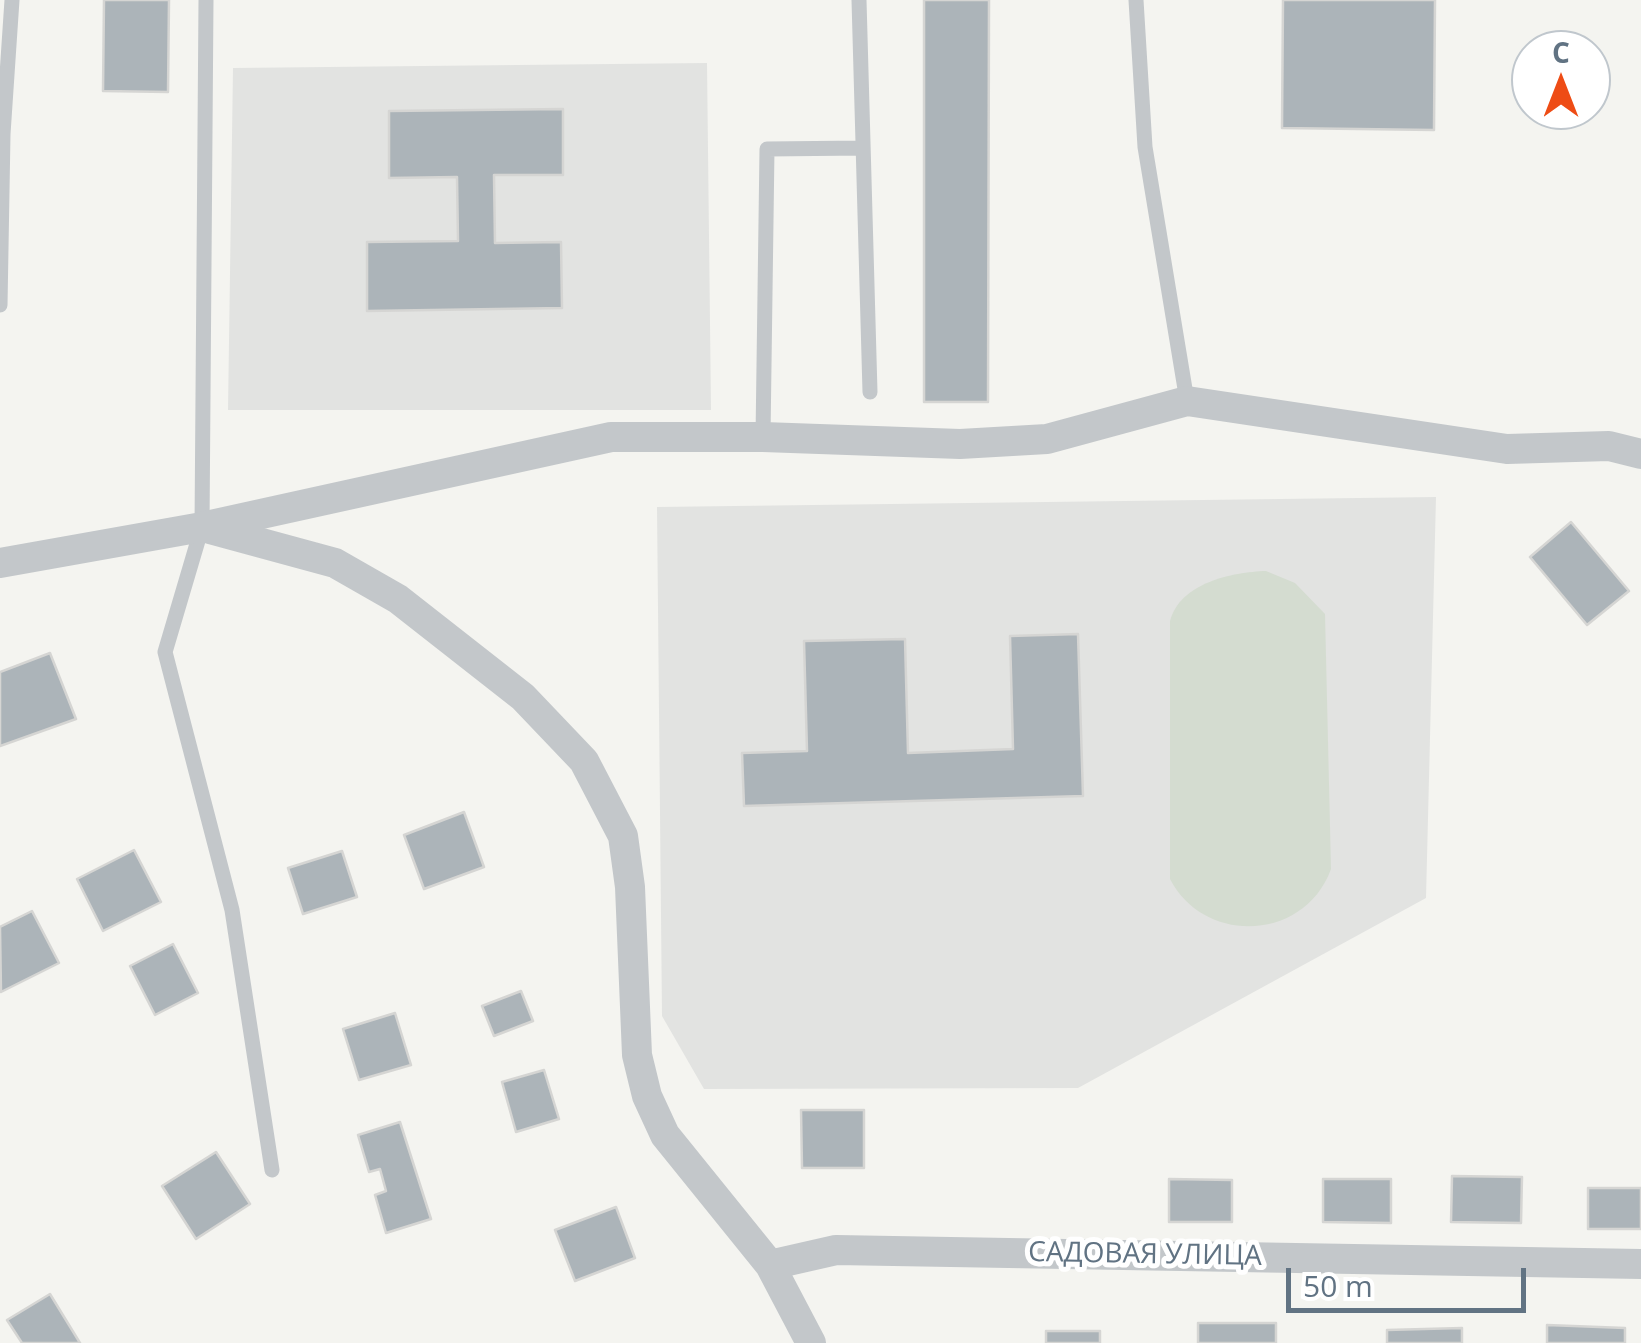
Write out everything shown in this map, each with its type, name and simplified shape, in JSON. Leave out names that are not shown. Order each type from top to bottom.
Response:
[{"type":"street","points":[[0,563],[202,527],[610,436],[960,444],[1047,439],[1187,401],[1506,449],[1609,446],[1641,454]]},
{"type":"street","points":[[202,527],[336,563],[398,599],[523,697],[584,760],[623,836],[630,886],[637,1055],[647,1096],[665,1135],[770,1265],[812,1343]]},
{"type":"street","name":"САДОВАЯ УЛИЦА","points":[[770,1265],[836,1250],[1641,1264]]},
{"type":"lane","points":[[0,306],[3,134],[12,0]]},
{"type":"lane","points":[[206,0],[202,527],[165,652],[232,910],[272,1170]]},
{"type":"lane","points":[[859,0],[870,392]]},
{"type":"lane","points":[[1136,0],[1145,147],[1187,401]]},
{"type":"lane","points":[[763,437],[767,148],[863,148]]},
{"type":"shaded area","points":[[707,63],[711,410],[228,410],[233,68]]},
{"type":"shaded area","points":[[1436,497],[1426,898],[1078,1088],[704,1089],[662,1016],[657,507]]},
{"type":"shaded area","points":[[1266,571],[1295,583],[1325,614],[1331,869],[1318,893],[1300,910],[1278,921],[1254,926],[1229,924],[1206,916],[1186,901],[1170,879],[1170,621],[1184,597],[1209,582]]},
{"type":"building","points":[[104,0],[169,0],[168,92],[103,91]]},
{"type":"building","points":[[924,0],[989,0],[988,402],[924,402]]},
{"type":"building","points":[[1283,0],[1435,0],[1434,130],[1282,128]]},
{"type":"building","points":[[563,109],[563,175],[494,175],[495,243],[561,242],[562,308],[367,311],[367,242],[458,241],[457,177],[389,178],[389,111]]},
{"type":"building","points":[[1571,522],[1629,591],[1587,625],[1530,557]]},
{"type":"building","points":[[1078,634],[1083,796],[744,806],[742,753],[807,751],[804,641],[905,639],[908,753],[1013,749],[1010,636]]},
{"type":"building","points":[[50,653],[76,719],[0,746],[0,672]]},
{"type":"building","points":[[464,812],[484,867],[424,889],[404,835]]},
{"type":"building","points":[[134,850],[161,902],[103,931],[77,879]]},
{"type":"building","points":[[342,851],[357,897],[303,914],[288,868]]},
{"type":"building","points":[[32,911],[59,963],[1,992],[0,927]]},
{"type":"building","points":[[173,944],[198,993],[155,1015],[130,966]]},
{"type":"building","points":[[521,991],[533,1021],[494,1036],[482,1006]]},
{"type":"building","points":[[395,1013],[411,1065],[359,1080],[343,1029]]},
{"type":"building","points":[[544,1070],[559,1119],[516,1132],[502,1082]]},
{"type":"building","points":[[801,1110],[864,1110],[864,1168],[802,1168]]},
{"type":"building","points":[[400,1122],[431,1219],[386,1233],[375,1195],[386,1191],[380,1169],[369,1172],[358,1135]]},
{"type":"building","points":[[216,1152],[250,1204],[196,1239],[162,1186]]},
{"type":"building","points":[[1452,1176],[1522,1177],[1521,1223],[1451,1222]]},
{"type":"building","points":[[1169,1179],[1232,1180],[1232,1222],[1169,1222]]},
{"type":"building","points":[[1323,1179],[1391,1179],[1391,1223],[1323,1222]]},
{"type":"building","points":[[1588,1188],[1641,1188],[1641,1229],[1588,1229]]},
{"type":"building","points":[[616,1207],[635,1258],[575,1281],[555,1230]]},
{"type":"building","points":[[50,1294],[80,1343],[22,1343],[7,1320]]},
{"type":"building","points":[[1198,1323],[1276,1323],[1276,1343],[1198,1343]]},
{"type":"building","points":[[1547,1325],[1625,1328],[1625,1343],[1547,1343]]},
{"type":"building","points":[[1462,1328],[1462,1343],[1387,1343],[1387,1330]]},
{"type":"building","points":[[1046,1331],[1100,1331],[1100,1343],[1046,1343]]}]
